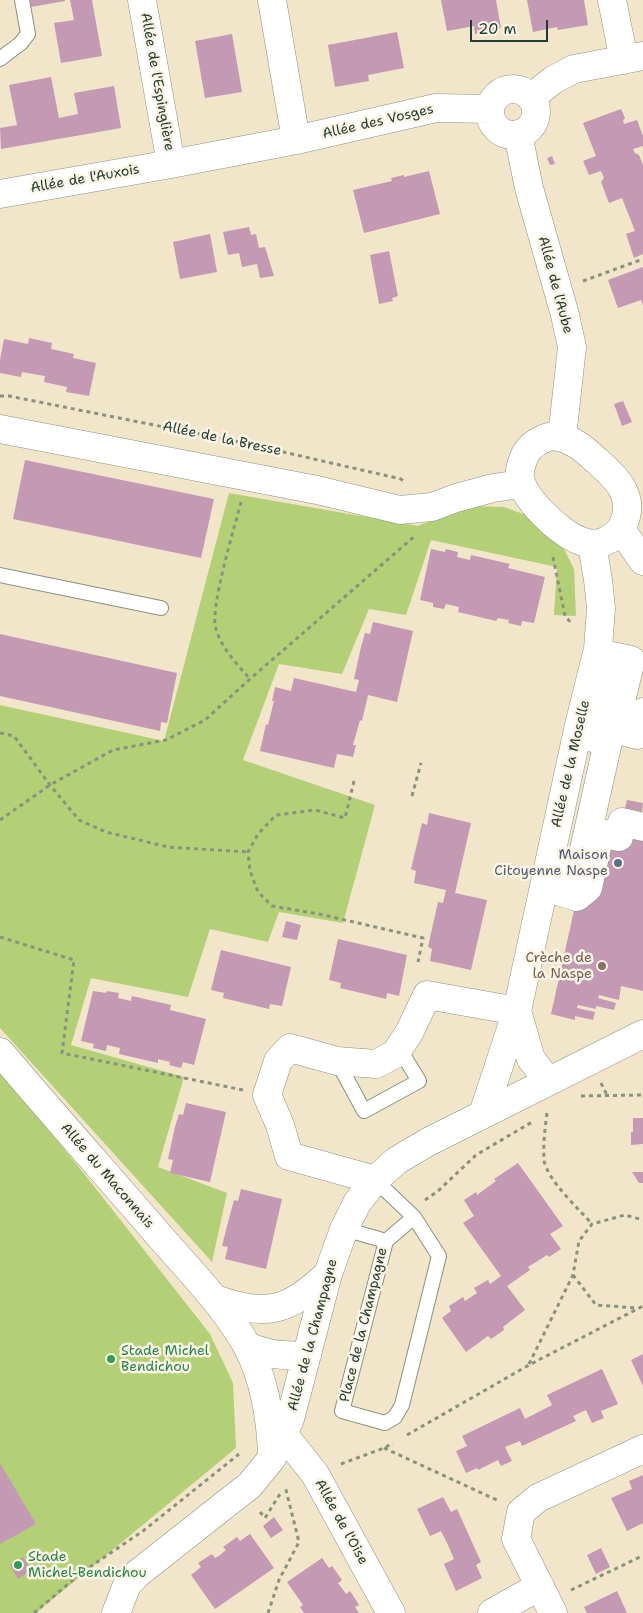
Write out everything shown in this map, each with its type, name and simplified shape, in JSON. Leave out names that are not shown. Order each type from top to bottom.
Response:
[{"type":"street","name":"Allée de l'Espinglière","points":[[142,0],[171,164]]},
{"type":"street","points":[[272,0],[296,140]]},
{"type":"street","points":[[531,98],[537,91],[553,80],[574,69],[634,58],[612,0]]},
{"type":"street","points":[[508,89],[516,89],[526,93],[531,98],[536,110],[534,122],[525,131],[518,134],[507,134],[498,129],[491,119],[490,109],[493,99],[499,93],[508,89]]},
{"type":"street","name":"Allée des Vosges","points":[[171,164],[296,140],[436,108],[490,109]]},
{"type":"street","name":"Allée de l'Aube","points":[[518,134],[529,188],[565,315],[572,347],[562,437]]},
{"type":"street","name":"Allée de l'Auxois","points":[[1,189],[171,164]]},
{"type":"street","points":[[0,429],[317,490],[400,510],[433,514],[456,498],[493,488],[522,484]]},
{"type":"street","points":[[562,437],[580,445],[619,481],[628,502],[635,534],[592,544],[583,542],[561,529],[526,494],[522,484],[520,469],[527,452],[542,438],[562,437]]},
{"type":"street","name":"Allée de la Moselle","points":[[483,1114],[516,1011],[579,725],[598,649],[601,608],[592,544]]},
{"type":"street","points":[[643,712],[637,735],[614,729],[631,660],[612,656],[598,720],[593,719],[589,737],[608,742],[578,876],[558,872],[554,890],[577,897],[588,888],[600,833],[619,837],[622,822],[643,827]]},
{"type":"street","points":[[375,1180],[288,1156],[280,1124],[267,1095],[278,1061],[290,1048],[337,1061],[376,1064],[395,1054],[400,1048],[426,995],[516,1011]]},
{"type":"street","name":"Allée de la Moselle","points":[[516,1011],[531,1059],[548,1081]]},
{"type":"street","name":"Allée de la Champagne","points":[[116,1613],[127,1585],[137,1574],[250,1484],[276,1441],[296,1402],[328,1274],[344,1229],[357,1204],[375,1180],[396,1161],[428,1142],[643,1034]]},
{"type":"street","name":"Allée du Maconnais","points":[[0,1052],[215,1299],[247,1346],[257,1369],[276,1441]]},
{"type":"street","points":[[268,1310],[294,1301],[311,1290],[328,1274]]},
{"type":"street","points":[[215,1299],[236,1306],[281,1313],[292,1320],[309,1348],[277,1356],[259,1352],[247,1346]]},
{"type":"street","name":"Allée de l'Oise","points":[[276,1441],[315,1474],[391,1613]]},
{"type":"street","points":[[492,1613],[547,1600],[516,1539],[521,1512],[538,1498],[643,1449]]},
{"type":"lane","points":[[0,59],[28,34],[22,0]]},
{"type":"lane","points":[[0,575],[161,608]]},
{"type":"lane","points":[[337,1061],[364,1111],[419,1081],[400,1048]]},
{"type":"lane","points":[[375,1180],[411,1215],[439,1256],[402,1405],[395,1417]]},
{"type":"lane","name":"Place de la Champagne","points":[[395,1417],[385,1423],[342,1411],[386,1241],[411,1215]]},
{"type":"lane","name":"Place de la Champagne","points":[[344,1229],[386,1241]]},
{"type":"path","points":[[557,291],[643,259]]},
{"type":"path","name":"Allée de la Bresse","points":[[0,396],[9,396],[244,442],[400,480],[424,495],[433,514]]},
{"type":"path","points":[[247,477],[217,599],[215,627],[224,649],[250,679]]},
{"type":"path","points":[[0,820],[50,785],[113,750],[166,740],[205,720],[433,514]]},
{"type":"path","points":[[553,556],[565,616],[598,649]]},
{"type":"path","points":[[0,733],[14,736],[50,785],[79,820],[106,832],[168,847],[248,852]]},
{"type":"path","points":[[412,796],[421,763]]},
{"type":"path","points":[[354,781],[345,818],[315,810],[276,815],[258,834],[248,852],[250,871],[258,892],[272,906],[320,914],[423,938],[418,962]]},
{"type":"path","points":[[0,937],[74,960],[62,1053],[267,1095]]},
{"type":"path","points":[[572,1097],[643,1095]]},
{"type":"path","points":[[411,1215],[476,1155],[555,1108]]},
{"type":"path","points":[[547,1113],[544,1134],[544,1162],[555,1183],[592,1224]]},
{"type":"path","points":[[529,1365],[573,1275],[579,1241],[592,1224],[625,1216],[643,1220]]},
{"type":"path","points":[[573,1275],[596,1305],[641,1307]]},
{"type":"path","points":[[315,1474],[384,1448],[583,1335],[641,1307]]},
{"type":"path","points":[[384,1448],[395,1417]]},
{"type":"path","points":[[34,1613],[81,1573],[143,1531],[220,1468],[276,1441]]},
{"type":"path","points":[[384,1448],[521,1512]]},
{"type":"path","points":[[268,1613],[279,1580],[299,1542],[285,1486]]},
{"type":"path","points":[[547,1600],[640,1557],[643,1558]]},
{"type":"green space","points":[[229,493],[418,526],[468,506],[504,507],[529,516],[558,537],[574,569],[576,616],[554,615],[557,567],[431,540],[406,615],[369,609],[342,674],[279,664],[243,760],[375,805],[343,923],[279,912],[268,942],[210,929],[188,997],[91,978],[71,1045],[184,1077],[158,1167],[227,1193],[212,1262],[0,1028],[0,705],[164,741]]},
{"type":"green space","name":"Stade Michel Bendichou","points":[[0,1074],[11,1084],[82,1171],[210,1334],[233,1383],[236,1448],[36,1613],[0,1613]]},
{"type":"building","points":[[30,0],[65,0],[65,1],[31,7]]},
{"type":"building","points":[[70,0],[92,0],[102,56],[61,63],[54,23],[74,20]]},
{"type":"building","points":[[441,0],[496,0],[501,28],[475,34],[474,26],[447,31]]},
{"type":"building","points":[[527,0],[584,0],[588,25],[558,30],[557,27],[533,32]]},
{"type":"building","points":[[397,32],[404,68],[368,75],[369,81],[335,87],[328,45]]},
{"type":"building","points":[[232,34],[242,92],[205,98],[195,41]]},
{"type":"building","points":[[51,77],[59,118],[78,114],[74,93],[114,86],[121,128],[1,149],[0,128],[17,125],[9,85]]},
{"type":"building","points":[[621,109],[625,118],[624,124],[637,120],[643,136],[643,146],[633,149],[639,155],[643,165],[643,254],[634,258],[626,234],[635,231],[622,198],[609,203],[601,182],[604,178],[601,171],[589,175],[583,161],[596,156],[583,123]]},
{"type":"building","points":[[552,156],[555,164],[550,165],[547,158]]},
{"type":"building","points":[[429,171],[440,214],[364,233],[353,190],[392,181],[391,178]]},
{"type":"building","points":[[249,227],[251,235],[256,234],[259,248],[265,247],[274,276],[260,278],[257,264],[242,267],[239,253],[228,255],[223,232]]},
{"type":"building","points":[[210,234],[217,272],[180,279],[173,242]]},
{"type":"building","points":[[389,251],[398,296],[392,298],[393,301],[379,304],[370,255]]},
{"type":"building","points":[[643,267],[643,305],[641,300],[618,308],[608,280]]},
{"type":"building","points":[[29,338],[52,343],[51,349],[74,354],[73,358],[96,363],[89,396],[66,392],[67,387],[44,382],[45,376],[22,372],[21,377],[0,373],[0,360],[4,339],[28,344]]},
{"type":"building","points":[[623,401],[632,422],[622,426],[614,404]]},
{"type":"building","points":[[25,460],[214,499],[201,558],[13,519]]},
{"type":"building","points":[[431,549],[445,552],[446,549],[458,552],[457,557],[470,560],[471,555],[510,564],[508,568],[545,577],[534,623],[522,621],[521,626],[508,623],[509,620],[498,618],[496,621],[458,612],[459,607],[446,604],[444,609],[433,607],[433,603],[420,600]]},
{"type":"building","points":[[373,622],[413,631],[397,702],[368,695],[362,721],[360,720],[353,745],[356,745],[353,757],[337,754],[334,768],[260,751],[266,724],[268,725],[274,701],[272,701],[275,687],[291,691],[294,678],[356,692],[359,680],[354,679],[361,647],[365,633],[370,634]]},
{"type":"building","points":[[0,634],[177,673],[167,723],[161,722],[160,731],[0,696]]},
{"type":"building","points":[[627,800],[643,803],[641,821],[623,817]]},
{"type":"building","points":[[429,813],[471,823],[455,893],[487,900],[471,970],[430,961],[432,949],[428,947],[438,902],[443,903],[446,890],[414,883],[416,871],[411,869],[422,823],[427,825]]},
{"type":"building","name":"Crèche de la Naspe","points":[[643,827],[643,991],[621,986],[619,1000],[599,995],[598,998],[616,1003],[614,1010],[578,1005],[577,1008],[595,1012],[593,1020],[575,1016],[575,1020],[551,1014],[577,897],[600,833]]},
{"type":"building","points":[[286,921],[301,925],[297,940],[282,937]]},
{"type":"building","points":[[338,939],[407,955],[399,996],[387,993],[386,999],[340,988],[341,983],[329,980]]},
{"type":"building","points":[[221,950],[291,967],[282,1006],[270,1004],[269,1009],[223,998],[224,993],[211,990]]},
{"type":"building","points":[[93,991],[119,993],[118,998],[131,1001],[132,996],[171,1005],[170,1010],[206,1019],[194,1065],[183,1062],[181,1068],[169,1065],[170,1062],[158,1059],[158,1063],[119,1054],[120,1048],[107,1045],[106,1051],[93,1048],[94,1044],[81,1041]]},
{"type":"building","points":[[186,1103],[226,1112],[210,1182],[170,1173],[173,1160],[168,1159],[175,1127],[179,1114],[183,1115]]},
{"type":"building","points":[[633,1118],[643,1118],[643,1144],[631,1145]]},
{"type":"building","points":[[518,1163],[563,1226],[550,1234],[561,1249],[528,1267],[530,1270],[507,1286],[525,1310],[503,1327],[504,1330],[491,1339],[488,1336],[466,1352],[442,1318],[451,1311],[449,1306],[463,1297],[465,1301],[477,1293],[474,1288],[488,1280],[490,1284],[501,1276],[463,1223],[474,1216],[464,1200],[476,1192],[477,1195],[496,1181],[494,1179]]},
{"type":"building","points":[[632,1172],[643,1172],[643,1183],[639,1183]]},
{"type":"building","points":[[241,1189],[282,1199],[266,1269],[225,1259],[228,1247],[222,1246],[234,1200],[238,1201]]},
{"type":"building","points":[[643,1354],[643,1386],[631,1360]]},
{"type":"building","points":[[602,1369],[618,1404],[601,1411],[604,1418],[592,1423],[586,1410],[573,1416],[576,1421],[522,1446],[520,1441],[505,1447],[512,1461],[501,1466],[498,1460],[478,1470],[477,1468],[466,1473],[456,1451],[467,1446],[462,1436],[520,1408],[525,1419],[552,1405],[547,1395]]},
{"type":"building","points":[[0,1463],[36,1524],[0,1544]]},
{"type":"building","points":[[643,1475],[643,1523],[627,1531],[611,1498],[632,1489],[629,1481]]},
{"type":"building","points":[[443,1497],[451,1512],[457,1509],[481,1562],[476,1565],[482,1578],[456,1591],[444,1564],[454,1559],[448,1545],[441,1531],[430,1536],[417,1509]]},
{"type":"building","points":[[274,1517],[283,1530],[271,1538],[263,1526]]},
{"type":"building","points":[[250,1534],[274,1568],[215,1609],[191,1575],[201,1567],[198,1563],[212,1554],[215,1558],[226,1550],[223,1547],[237,1537],[240,1541]]},
{"type":"building","points":[[601,1548],[610,1567],[596,1574],[587,1555]]},
{"type":"building","points":[[23,1557],[31,1570],[18,1579],[10,1565]]},
{"type":"building","points":[[322,1558],[329,1568],[332,1566],[342,1580],[338,1583],[346,1594],[350,1591],[359,1605],[355,1607],[359,1613],[304,1613],[300,1607],[303,1605],[287,1582]]},
{"type":"building","points":[[617,1591],[627,1613],[587,1613],[584,1607]]},
{"type":"place","name":"Maison Citoyenne Naspe","points":[[618,863]]},
{"type":"place","name":"Crèche de la Naspe","points":[[602,966]]},
{"type":"place","name":"Stade Michel Bendichou","points":[[111,1359]]},
{"type":"place","name":"Stade Michel-Bendichou","points":[[18,1565]]}]
